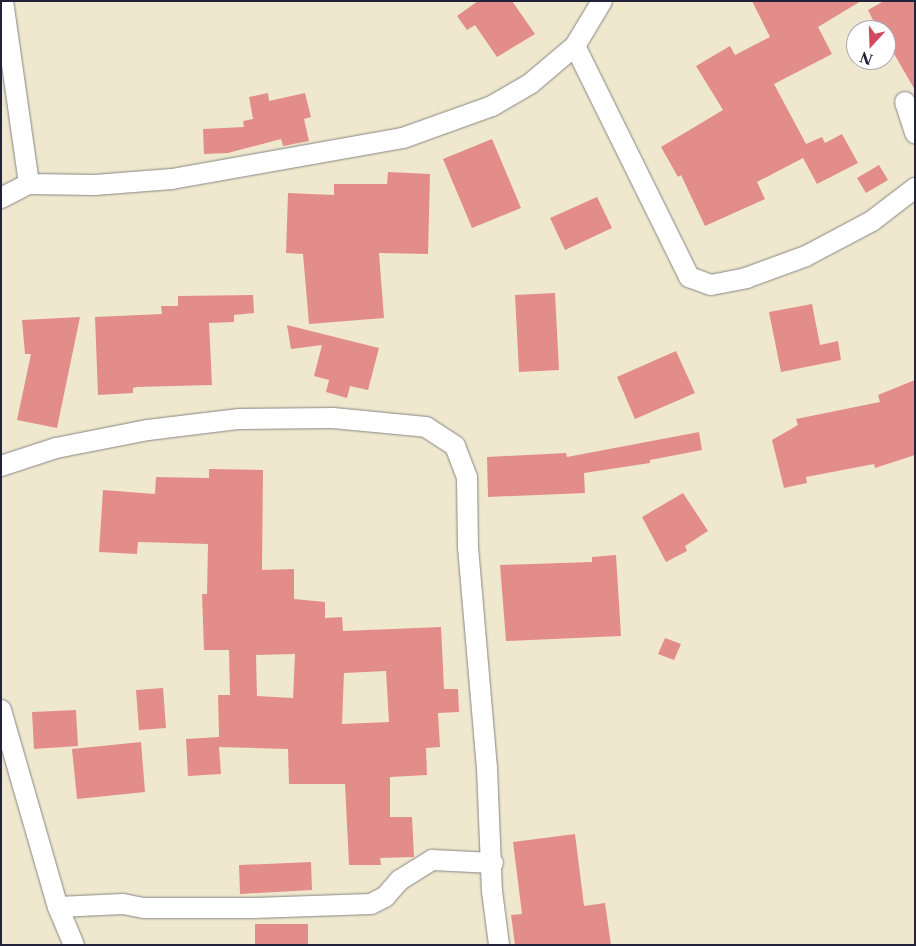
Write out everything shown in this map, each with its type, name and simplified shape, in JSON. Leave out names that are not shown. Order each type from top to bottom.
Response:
[{"type":"street","points":[[3,1],[29,184]]},
{"type":"street","points":[[1,198],[29,184],[95,185],[172,179],[404,138],[492,106],[530,84],[575,46],[598,3]]},
{"type":"street","points":[[575,46],[689,277],[711,285],[746,278],[806,256],[872,221],[915,188]]},
{"type":"street","points":[[906,102],[915,133]]},
{"type":"street","points":[[1,466],[56,448],[148,430],[239,419],[333,418],[426,427],[455,446],[467,476],[468,547],[493,863],[492,891],[499,945]]},
{"type":"street","points":[[1,710],[58,907],[74,945]]},
{"type":"street","points":[[58,907],[122,904],[144,908],[355,906],[371,904],[385,897],[400,880],[432,860],[493,863]]},
{"type":"building","points":[[478,1],[512,1],[535,34],[497,57],[475,25],[467,30],[457,16]]},
{"type":"building","points":[[752,1],[861,1],[818,27],[832,54],[774,84],[806,144],[822,137],[825,143],[842,134],[858,163],[817,184],[803,158],[757,182],[765,199],[705,226],[681,175],[678,177],[661,147],[723,110],[696,66],[730,46],[735,55],[770,37]]},
{"type":"building","points":[[884,1],[915,1],[915,90],[896,57],[896,20],[873,20],[868,10]]},
{"type":"building","points":[[268,93],[269,101],[305,93],[311,117],[304,119],[309,141],[283,146],[281,139],[228,153],[204,154],[203,129],[244,127],[243,121],[253,119],[249,97]]},
{"type":"building","points":[[492,139],[521,208],[472,228],[443,159]]},
{"type":"building","points":[[879,165],[888,180],[866,193],[857,178]]},
{"type":"building","points":[[388,172],[430,174],[428,254],[379,253],[384,318],[309,324],[303,254],[286,253],[288,193],[334,195],[334,184],[387,184]]},
{"type":"building","points":[[597,197],[612,228],[565,250],[550,218]]},
{"type":"building","points":[[555,293],[559,370],[519,372],[515,295]]},
{"type":"building","points":[[253,295],[254,313],[234,315],[234,322],[209,323],[212,385],[137,387],[133,388],[133,393],[98,395],[95,317],[162,314],[161,306],[178,306],[178,296]]},
{"type":"building","points":[[812,304],[820,345],[838,341],[841,360],[781,372],[769,312]]},
{"type":"building","points":[[80,317],[57,428],[17,420],[31,354],[25,354],[22,320]]},
{"type":"building","points":[[287,325],[379,348],[368,390],[350,386],[347,398],[326,392],[329,380],[314,376],[322,345],[291,349]]},
{"type":"building","points":[[676,351],[695,393],[635,419],[617,377]]},
{"type":"building","points":[[915,380],[915,455],[875,468],[874,464],[806,477],[807,483],[784,488],[772,440],[798,425],[796,419],[880,402],[878,395]]},
{"type":"building","points":[[699,432],[702,450],[650,460],[650,463],[584,473],[585,493],[488,497],[487,457],[566,453],[567,457]]},
{"type":"building","points":[[209,469],[263,470],[262,570],[294,569],[294,599],[325,602],[325,618],[342,617],[343,631],[441,627],[444,689],[458,689],[459,712],[438,713],[440,747],[426,748],[427,775],[390,777],[390,817],[412,817],[414,857],[380,858],[381,865],[349,865],[345,784],[289,784],[288,749],[219,747],[221,774],[188,776],[186,739],[219,737],[218,695],[230,695],[229,650],[204,650],[202,594],[207,594],[208,544],[138,542],[137,554],[99,552],[103,490],[155,494],[156,477],[209,478]],"holes":[[[295,654],[293,698],[257,696],[256,655]],[[386,671],[389,722],[342,724],[344,673]]]},
{"type":"building","points":[[683,493],[708,531],[685,546],[687,551],[666,562],[642,517]]},
{"type":"building","points":[[616,555],[621,636],[506,641],[500,565],[592,562],[592,557]]},
{"type":"building","points":[[665,638],[681,644],[674,660],[658,654]]},
{"type":"building","points":[[163,688],[166,728],[139,730],[136,690]]},
{"type":"building","points":[[76,710],[78,746],[34,749],[32,712]]},
{"type":"building","points":[[141,742],[145,792],[77,799],[72,749]]},
{"type":"building","points":[[575,834],[584,906],[605,903],[611,945],[515,945],[511,915],[522,914],[513,842]]},
{"type":"building","points":[[311,862],[312,890],[240,894],[239,865]]},
{"type":"building","points":[[255,924],[308,924],[308,945],[255,945]]}]
